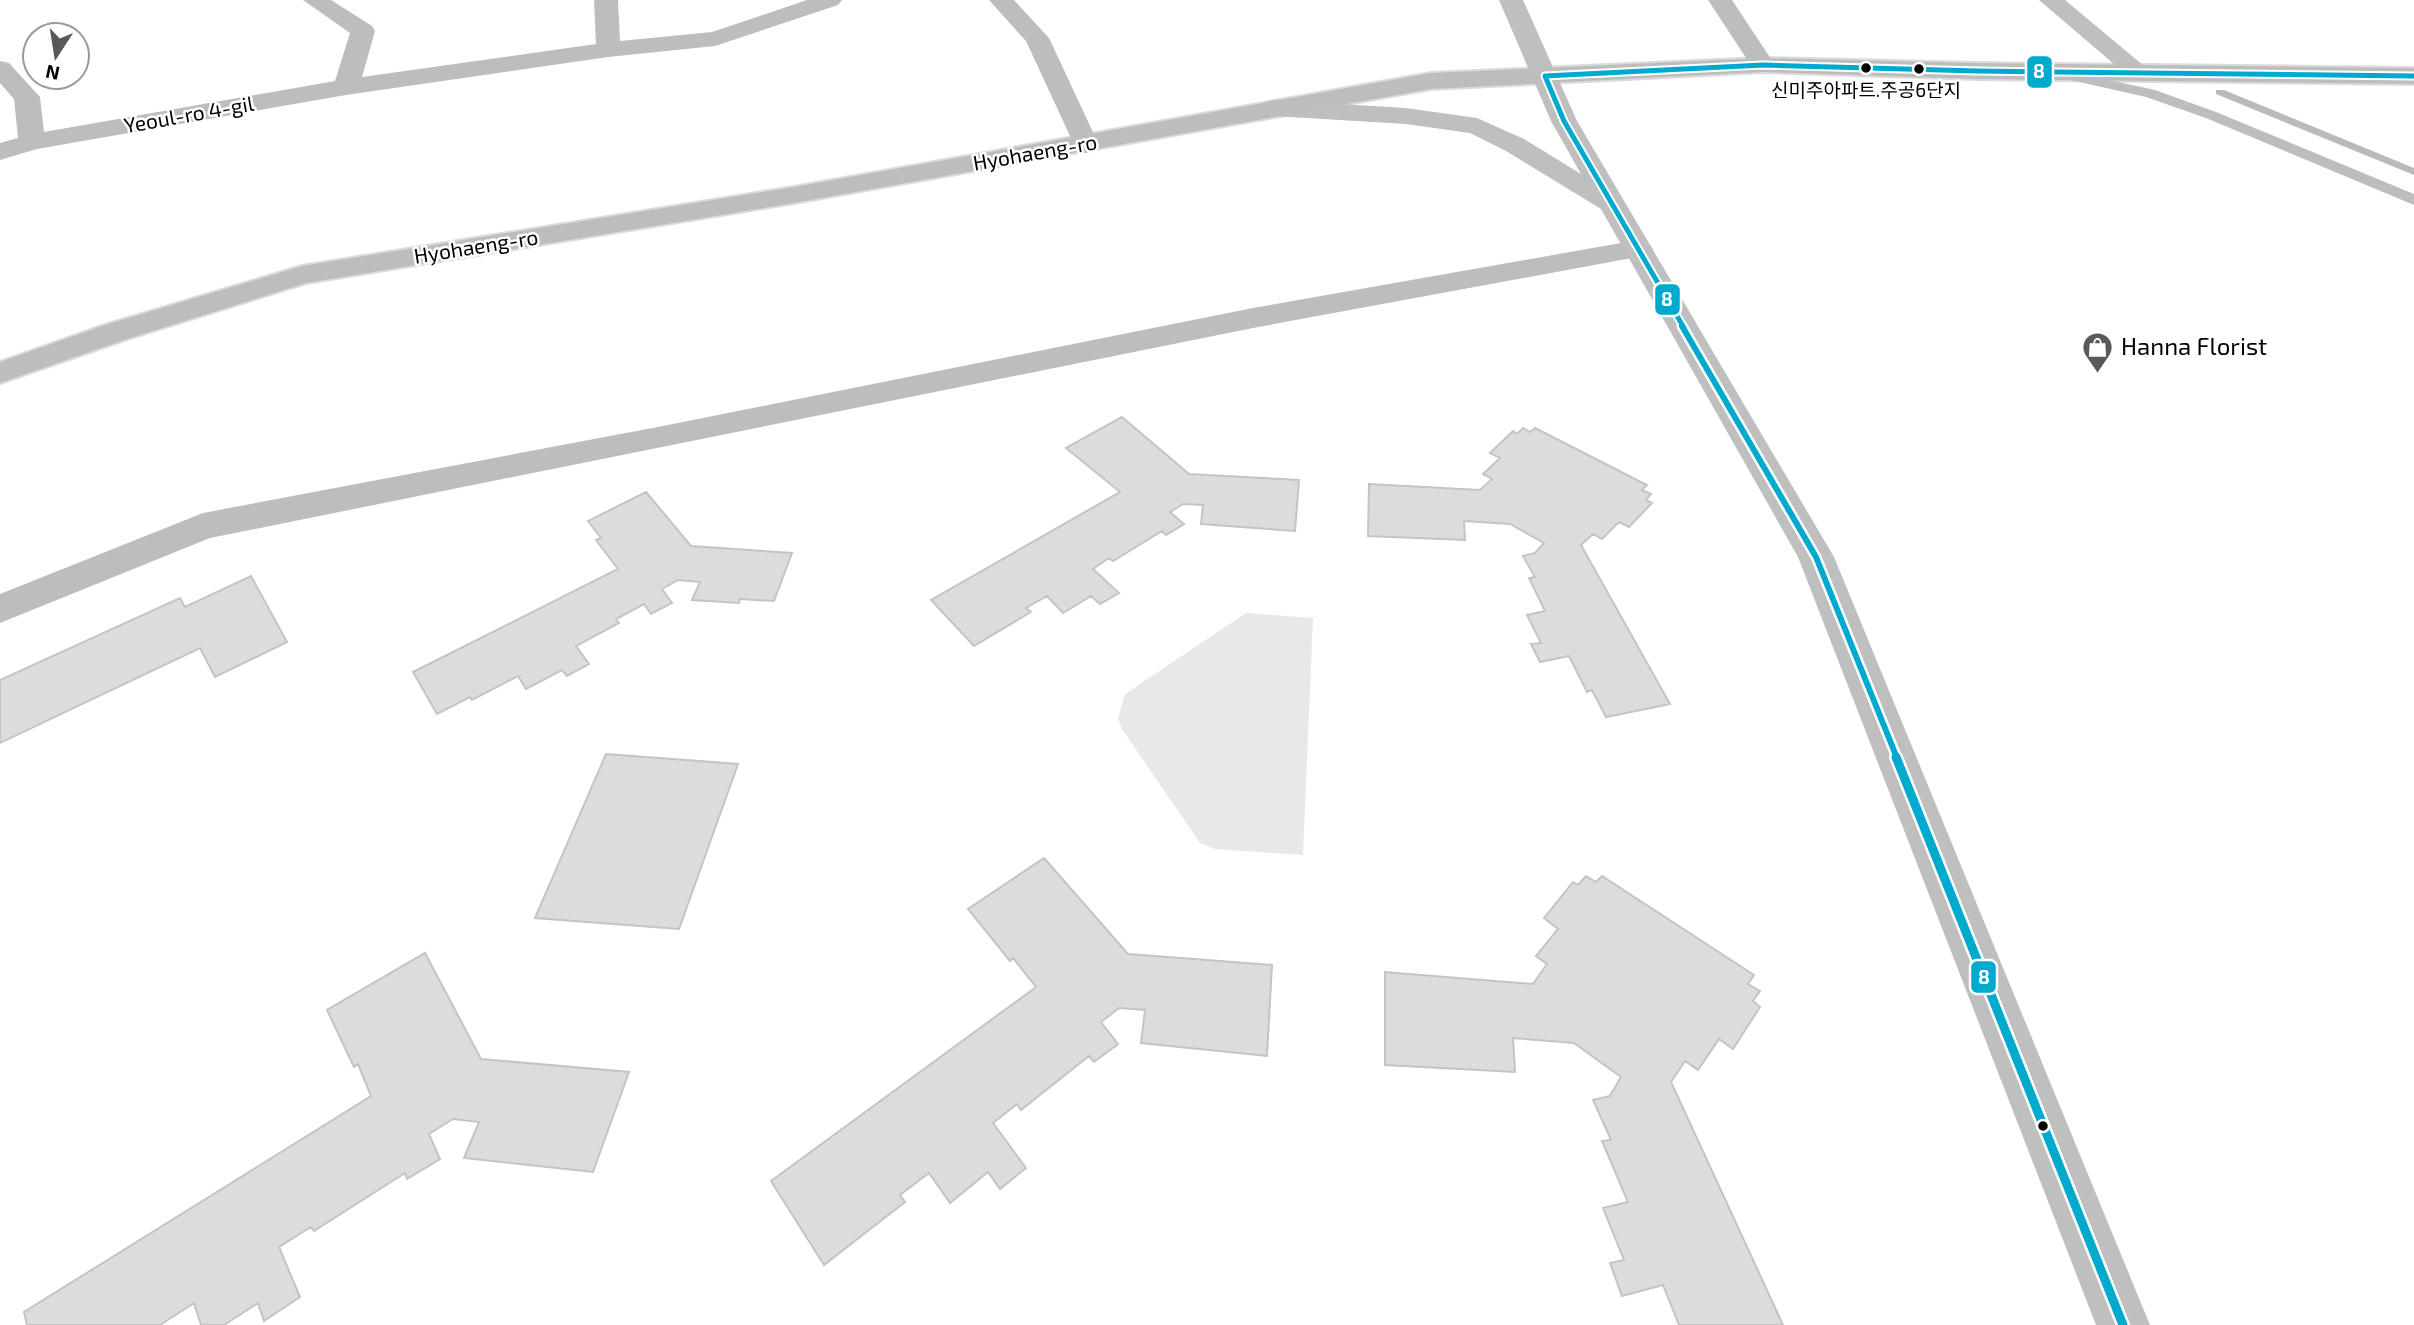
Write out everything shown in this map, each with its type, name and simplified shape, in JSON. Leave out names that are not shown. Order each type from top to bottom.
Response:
[{"type":"main road","points":[[1511,0],[1564,121],[1816,557],[2123,1325]]},
{"type":"main road","points":[[2051,0],[2137,71]]},
{"type":"main road","points":[[1273,108],[1406,116],[1477,126],[1515,145],[1612,205]]},
{"type":"street","points":[[315,0],[363,32],[346,87]]},
{"type":"street","points":[[606,0],[608,50]]},
{"type":"street","name":"Yeoul-ro 4-gil","points":[[0,152],[32,142],[346,87],[608,50],[715,39],[830,0]]},
{"type":"street","points":[[1001,0],[1037,38],[1086,145]]},
{"type":"street","points":[[1720,0],[1763,65]]},
{"type":"street","name":"Hyohaeng-ro","points":[[0,373],[116,332],[302,275],[1086,145],[1273,108],[1431,81],[1763,65],[2049,72],[2414,76]]},
{"type":"street","points":[[0,68],[27,97],[32,142]]},
{"type":"street","points":[[0,609],[203,526],[1253,318],[1638,249]]},
{"type":"lane","points":[[2049,72],[2150,93],[2211,115],[2414,200]]},
{"type":"shaded area","points":[[1246,613],[1313,618],[1303,855],[1215,849],[1200,843],[1122,729],[1118,718],[1125,694]]},
{"type":"building","points":[[1122,417],[1189,474],[1299,480],[1295,531],[1201,524],[1203,505],[1183,504],[1170,512],[1184,524],[1166,535],[1162,531],[1113,561],[1109,558],[1093,569],[1119,593],[1100,604],[1091,596],[1063,613],[1047,596],[1026,608],[1031,612],[974,646],[931,600],[1120,492],[1066,448]]},
{"type":"building","points":[[1523,428],[1530,432],[1535,428],[1647,485],[1642,490],[1651,494],[1646,500],[1652,503],[1629,527],[1619,522],[1602,539],[1593,534],[1581,545],[1670,704],[1606,717],[1592,690],[1587,692],[1569,656],[1540,662],[1531,644],[1541,643],[1527,615],[1545,611],[1529,578],[1535,577],[1523,556],[1535,553],[1544,543],[1510,524],[1464,521],[1465,540],[1368,536],[1369,484],[1480,490],[1492,479],[1483,474],[1500,458],[1490,453],[1513,431],[1517,434]]},
{"type":"building","points":[[646,492],[691,546],[792,553],[774,601],[740,599],[739,603],[692,600],[700,582],[678,580],[662,589],[672,603],[651,614],[644,604],[616,619],[619,623],[576,646],[589,664],[567,676],[562,670],[526,689],[518,676],[472,700],[470,697],[437,714],[413,672],[618,569],[596,540],[601,538],[588,521]]},
{"type":"building","points":[[251,576],[287,642],[215,677],[200,648],[0,743],[0,680],[180,598],[185,607]]},
{"type":"building","points":[[606,754],[738,764],[679,929],[535,918]]},
{"type":"building","points":[[1044,858],[1128,954],[1272,965],[1267,1056],[1141,1043],[1145,1010],[1119,1008],[1101,1022],[1118,1044],[1094,1062],[1089,1056],[1021,1110],[1017,1104],[993,1123],[1026,1168],[1000,1189],[988,1172],[950,1203],[929,1173],[900,1195],[905,1202],[824,1265],[771,1181],[1036,987],[1013,958],[1010,961],[968,909]]},
{"type":"building","points":[[1586,876],[1596,882],[1602,876],[1754,975],[1748,984],[1760,991],[1753,1001],[1760,1007],[1733,1049],[1719,1039],[1698,1070],[1685,1061],[1671,1082],[1783,1325],[1679,1325],[1663,1285],[1622,1296],[1610,1263],[1624,1260],[1603,1208],[1628,1202],[1602,1141],[1611,1140],[1593,1100],[1610,1096],[1621,1077],[1574,1043],[1513,1038],[1515,1072],[1385,1065],[1385,972],[1533,984],[1547,964],[1536,956],[1558,929],[1544,918],[1573,882],[1578,885]]},
{"type":"building","points":[[425,953],[481,1059],[629,1072],[593,1172],[464,1158],[479,1122],[453,1119],[429,1134],[440,1159],[407,1179],[405,1173],[314,1231],[311,1227],[279,1247],[300,1297],[264,1321],[258,1303],[224,1325],[201,1325],[194,1303],[160,1325],[27,1325],[24,1312],[371,1096],[358,1064],[354,1067],[327,1010]]},
{"type":"waterway","points":[[2220,92],[2414,172]]},
{"type":"transit line","name":"8","points":[[2123,1325],[1816,557],[1564,121],[1545,76],[1763,65],[1977,71],[2414,76]]},
{"type":"place","name":"신미주아파트.주공6단지","points":[[1866,68]]},
{"type":"place","name":"Hanna Florist","points":[[2098,374]]}]
